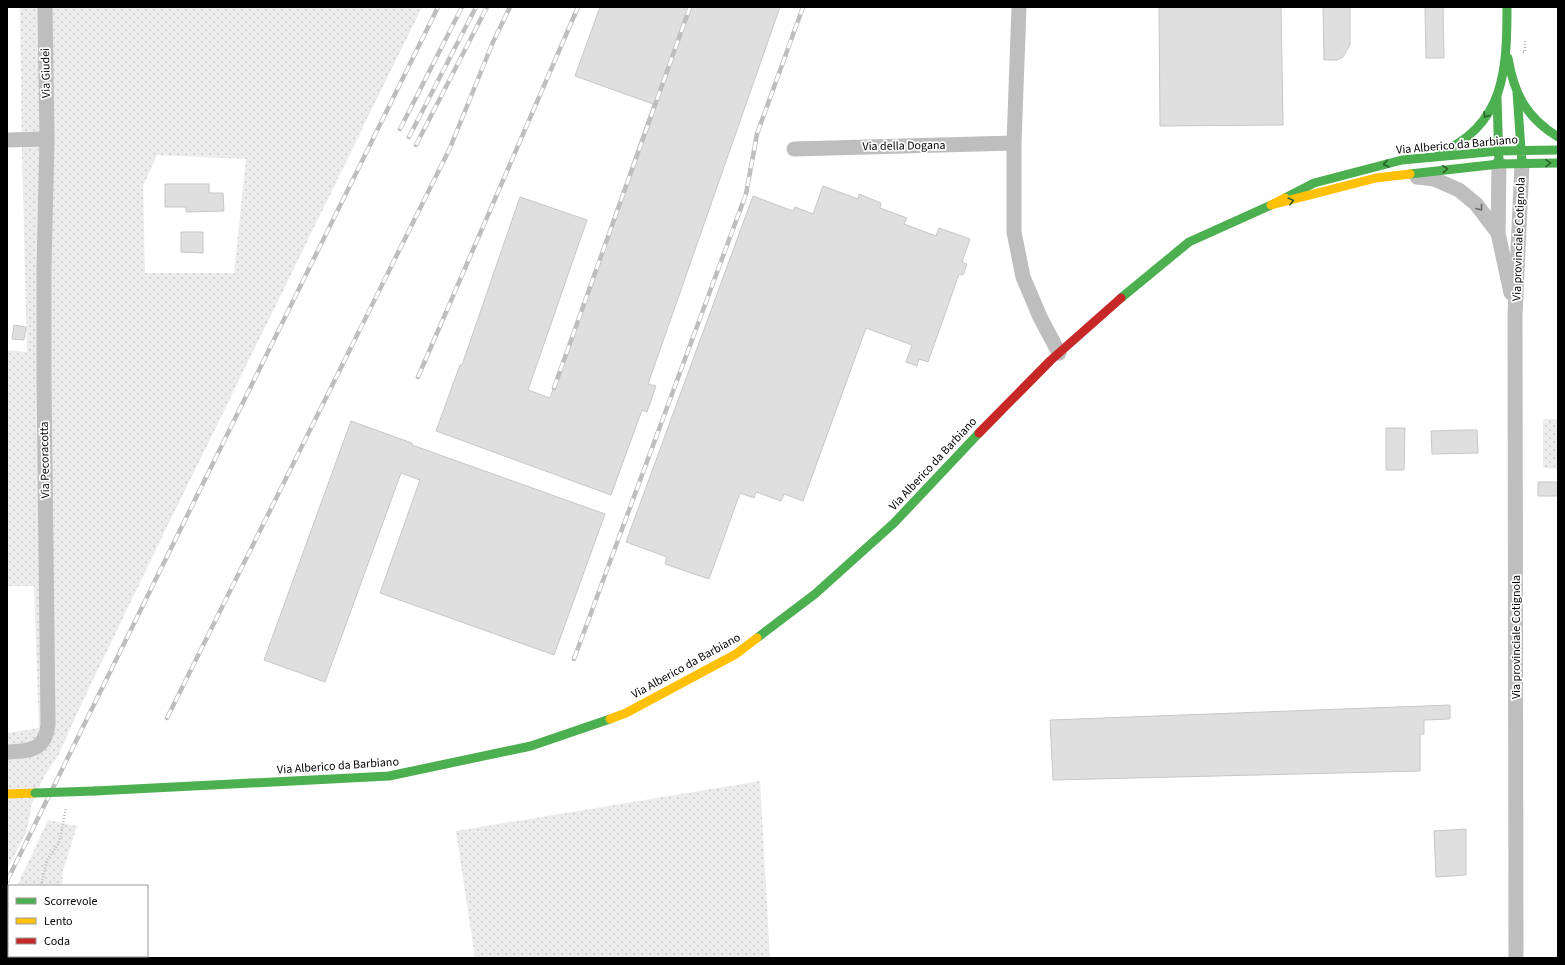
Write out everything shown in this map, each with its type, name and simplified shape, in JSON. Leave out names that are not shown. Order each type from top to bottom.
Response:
[{"type":"main road","points":[[1427,158],[1442,152],[1463,140],[1483,121],[1497,97],[1506,52],[1507,7]]},
{"type":"main road","points":[[1506,52],[1516,92],[1510,157]]},
{"type":"main road","points":[[1516,92],[1537,121],[1550,133],[1558,137]]},
{"type":"main road","points":[[1497,97],[1510,157]]},
{"type":"main road","name":"Via Alberico da Barbiano","points":[[1271,205],[1376,178],[1558,150]]},
{"type":"main road","name":"Via Alberico da Barbiano","points":[[7,794],[389,776],[531,746],[626,713],[736,654],[815,594],[894,523],[1007,403],[1059,353],[1120,298],[1189,242],[1271,205],[1314,183],[1402,160],[1427,158],[1510,157],[1558,163]]},
{"type":"street","name":"Via Giudei","points":[[45,7],[47,139]]},
{"type":"street","points":[[1019,7],[1014,143],[1014,232],[1023,277],[1040,317],[1059,353]]},
{"type":"street","points":[[7,140],[47,139]]},
{"type":"street","name":"Via Pecoracotta","points":[[7,752],[26,751],[40,745],[47,732],[48,725],[44,378],[44,269],[47,139]]},
{"type":"street","name":"Via della Dogana","points":[[794,149],[1014,143]]},
{"type":"street","name":"Via provinciale Cotignola","points":[[1510,157],[1498,233],[1515,315]]},
{"type":"street","name":"Via provinciale Cotignola","points":[[1510,157],[1515,315],[1516,958]]},
{"type":"street","name":"Via provinciale Cotignola","points":[[1394,175],[1434,179],[1459,190],[1476,204],[1498,233]]},
{"type":"path","points":[[42,885],[47,860],[59,843],[66,805]]},
{"type":"shaded area","points":[[20,7],[422,7],[145,572],[59,754],[45,775],[32,803],[27,831],[7,869],[7,733],[39,728],[34,586],[7,586],[7,350],[27,352]],"holes":[[[157,155],[246,159],[234,273],[145,273],[143,186]]]},
{"type":"shaded area","points":[[1543,419],[1558,419],[1558,469],[1543,468]]},
{"type":"shaded area","points":[[760,781],[770,958],[475,958],[456,831]]},
{"type":"shaded area","points":[[48,820],[77,826],[63,870],[62,885],[17,885]]},
{"type":"shaded area","points":[[8,906],[8,957],[59,958],[7,958]]},
{"type":"building","points":[[600,7],[780,7],[648,384],[656,386],[647,412],[642,410],[611,495],[436,431],[460,365],[462,365],[520,197],[587,220],[528,390],[550,398],[653,104],[575,76]]},
{"type":"building","points":[[1159,7],[1281,7],[1283,125],[1160,126]]},
{"type":"building","points":[[1323,7],[1350,7],[1350,45],[1343,57],[1337,60],[1324,60]]},
{"type":"building","points":[[1425,7],[1443,7],[1444,58],[1426,58]]},
{"type":"building","points":[[165,184],[209,184],[209,193],[223,193],[224,211],[186,212],[186,207],[165,207]]},
{"type":"building","points":[[823,186],[858,199],[859,194],[881,203],[880,208],[907,218],[904,224],[936,236],[939,228],[970,239],[962,262],[967,264],[963,275],[959,274],[928,362],[919,359],[917,366],[906,362],[912,345],[866,328],[803,501],[784,494],[781,501],[756,492],[754,498],[740,493],[709,579],[665,564],[667,557],[626,542],[753,196],[793,211],[795,207],[813,214]]},
{"type":"building","points":[[181,232],[203,232],[203,253],[181,252]]},
{"type":"building","points":[[14,325],[26,327],[24,340],[12,339]]},
{"type":"building","points":[[351,421],[412,443],[412,445],[605,514],[554,655],[380,593],[420,480],[401,473],[325,682],[264,660]]},
{"type":"building","points":[[1386,428],[1405,428],[1404,470],[1386,470]]},
{"type":"building","points":[[1477,430],[1478,453],[1432,454],[1431,431]]},
{"type":"building","points":[[1538,482],[1558,482],[1558,496],[1538,496]]},
{"type":"building","points":[[1450,705],[1450,719],[1424,720],[1424,734],[1420,734],[1420,771],[1053,780],[1050,720]]},
{"type":"building","points":[[1466,829],[1466,875],[1436,877],[1434,831]]},
{"type":"railway","points":[[7,881],[438,7]]},
{"type":"railway","points":[[400,129],[462,7]]},
{"type":"railway","points":[[409,137],[476,7]]},
{"type":"railway","points":[[416,145],[487,7]]},
{"type":"railway","points":[[167,718],[450,148],[493,42],[510,7]]},
{"type":"railway","points":[[418,377],[578,7]]},
{"type":"railway","points":[[554,388],[690,7]]},
{"type":"railway","points":[[574,659],[746,194],[757,134],[803,7]]},
{"type":"traffic: fast","points":[[1439,153],[1461,142],[1477,128],[1490,111],[1498,93],[1503,73],[1506,52],[1507,7]]},
{"type":"traffic: fast","points":[[1508,58],[1514,83],[1523,104],[1538,121],[1558,137]]},
{"type":"traffic: fast","points":[[1517,92],[1522,164]]},
{"type":"traffic: fast","points":[[1497,97],[1499,164]]},
{"type":"traffic: fast","points":[[1285,198],[1314,183],[1402,160],[1499,151],[1558,150]]},
{"type":"traffic: fast","points":[[1410,174],[1499,164],[1558,163]]},
{"type":"traffic: fast","points":[[1121,298],[1189,242],[1271,205]]},
{"type":"traffic: fast","points":[[757,638],[815,594],[894,523],[979,433]]},
{"type":"traffic: fast","points":[[95,791],[389,776],[531,746],[610,719]]},
{"type":"traffic: fast","points":[[35,793],[95,791]]},
{"type":"traffic: slow","points":[[1285,198],[1271,205],[1376,178],[1410,174]]},
{"type":"traffic: slow","points":[[610,719],[626,713],[736,654],[757,638]]},
{"type":"traffic: slow","points":[[7,794],[35,793]]},
{"type":"traffic: jam","points":[[979,433],[1051,360],[1121,298]]}]
